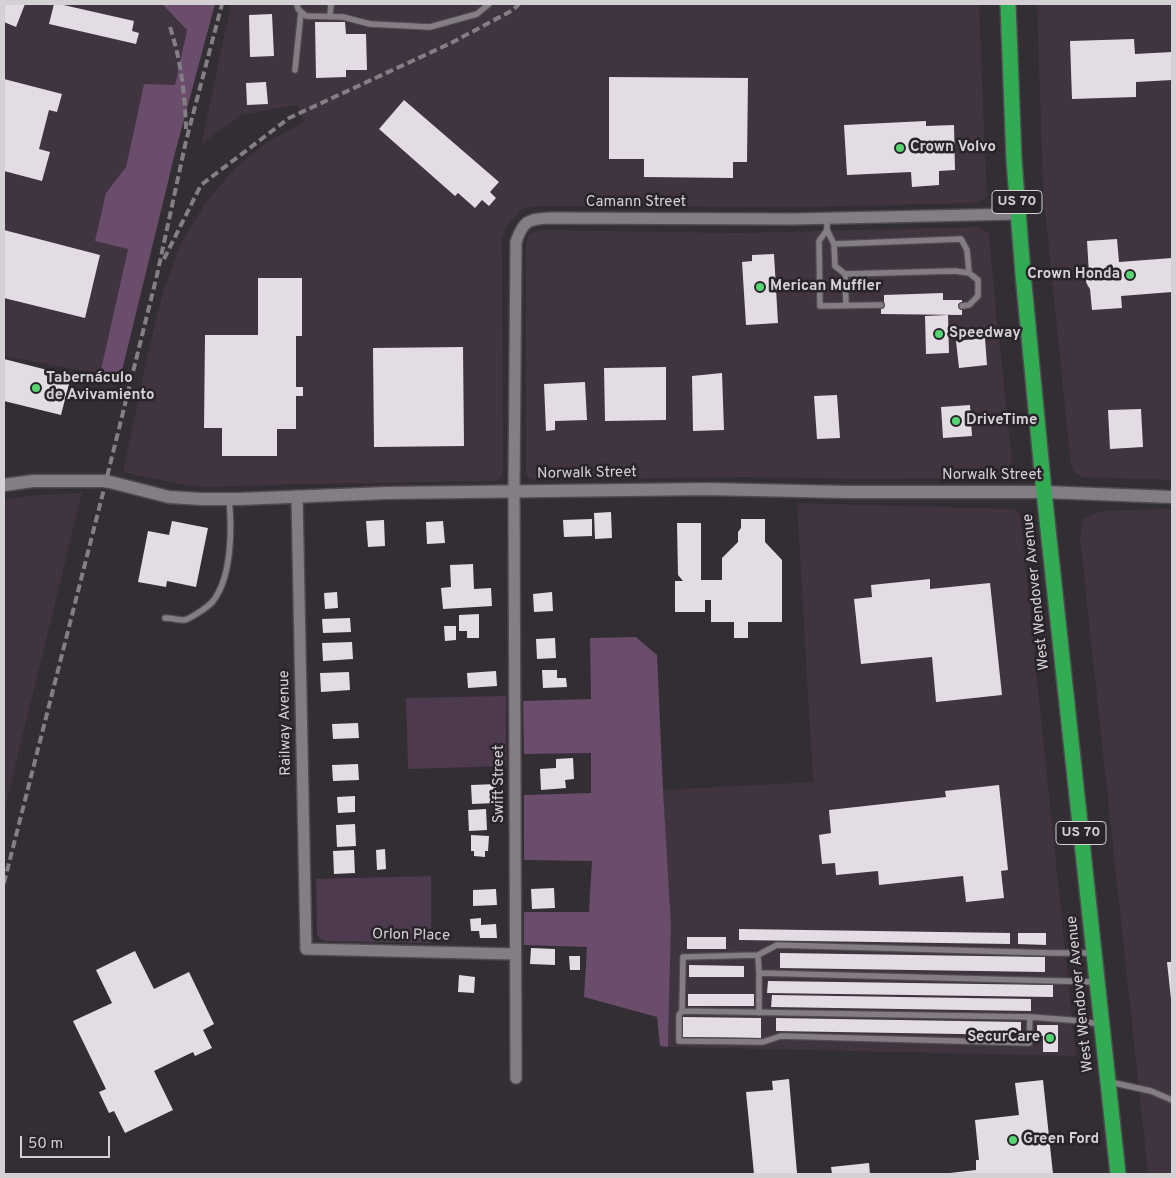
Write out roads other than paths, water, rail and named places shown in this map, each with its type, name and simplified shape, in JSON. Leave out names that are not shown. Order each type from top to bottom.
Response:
[{"type":"highway","name":"West Wendover Avenue","points":[[1008,4],[1017,214],[1044,492],[1118,1174]]},
{"type":"street","name":"Camann Street","points":[[514,491],[516,242],[521,228],[528,221],[549,218],[827,224],[1017,214]]},
{"type":"street","name":"Norwalk Street","points":[[4,485],[33,481],[106,481],[169,497],[185,499],[388,493],[707,489],[846,492],[1044,492],[1172,497]]},
{"type":"street","name":"Swift Street","points":[[514,491],[516,1078]]},
{"type":"street","name":"Railway Avenue","points":[[297,496],[306,948]]},
{"type":"street","name":"Orlon Place","points":[[306,948],[516,954]]},
{"type":"lane","points":[[297,4],[298,9],[306,16],[343,17],[370,24],[430,27],[477,14],[489,4]]},
{"type":"lane","points":[[330,16],[331,4]]},
{"type":"lane","points":[[295,70],[301,12]]},
{"type":"lane","points":[[827,224],[834,244],[835,266],[845,274],[955,271],[969,273],[978,280],[978,296],[968,305],[962,306]]},
{"type":"lane","points":[[827,224],[819,241],[820,306],[881,305]]},
{"type":"lane","points":[[834,244],[961,239],[967,250],[969,273]]},
{"type":"lane","points":[[845,274],[846,306]]},
{"type":"lane","points":[[165,618],[184,620],[192,617],[213,602],[220,589],[226,575],[231,519],[229,499]]},
{"type":"lane","points":[[1030,1017],[1029,1043],[781,1036],[762,1042],[679,1041],[679,1015],[682,1011],[682,956],[758,955],[777,945],[1094,953]]},
{"type":"lane","points":[[758,955],[759,1013]]},
{"type":"lane","points":[[758,973],[1097,982]]},
{"type":"lane","points":[[682,1011],[1030,1017],[1102,1024]]},
{"type":"lane","points":[[1108,1082],[1151,1092],[1172,1100]]},
{"type":"railway","points":[[4,883],[106,481],[157,275],[186,141],[222,4]]},
{"type":"railway","points":[[164,259],[201,185],[289,118],[451,43],[513,10],[519,4]]},
{"type":"railway","points":[[170,27],[182,78],[186,129]]},
{"type":"place","name":"Crown Volvo","points":[[900,148]]},
{"type":"place","name":"Crown Honda","points":[[1130,275]]},
{"type":"place","name":"Merican Muffler","points":[[760,287]]},
{"type":"place","name":"Speedway","points":[[939,334]]},
{"type":"place","name":"Tabernáculo de Avivamiento","points":[[36,388]]},
{"type":"place","name":"DriveTime","points":[[956,421]]},
{"type":"place","name":"SecurCare","points":[[1050,1038]]},
{"type":"place","name":"Green Ford","points":[[1013,1140]]}]
